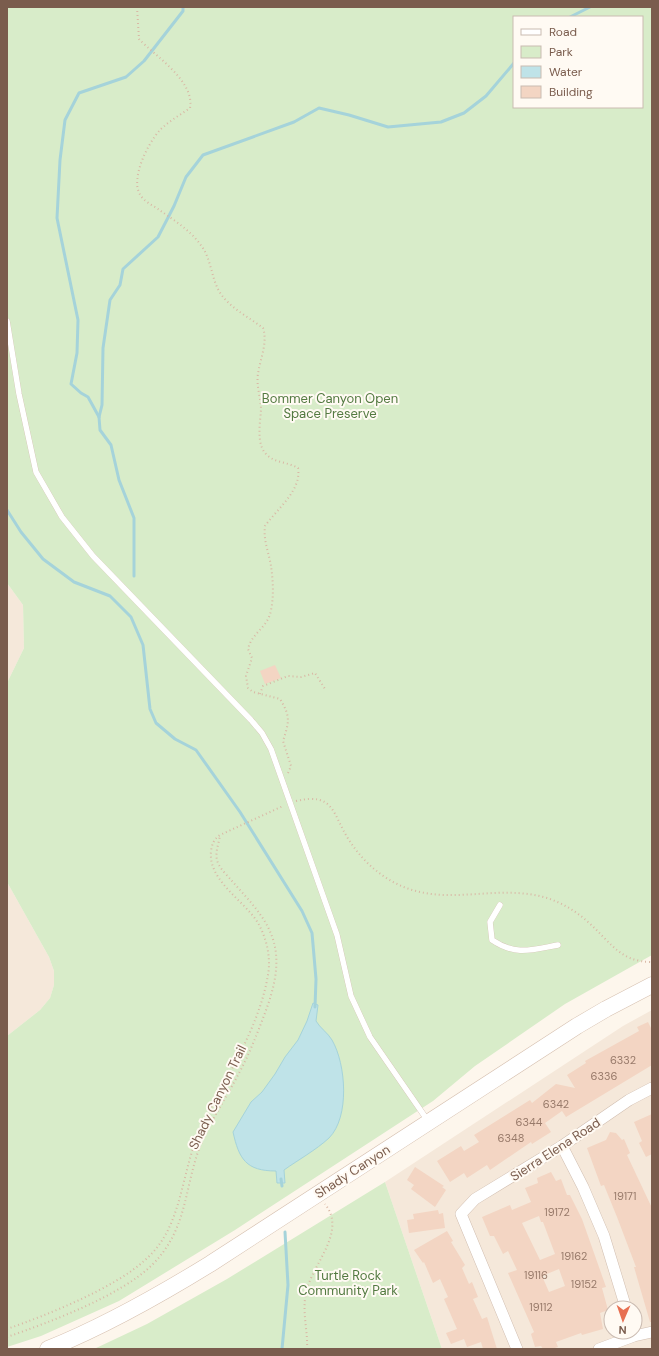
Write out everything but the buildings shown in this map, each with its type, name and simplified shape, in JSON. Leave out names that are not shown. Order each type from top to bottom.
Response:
[{"type":"main road","name":"Shady Canyon","points":[[48,1349],[111,1321],[161,1294],[210,1264],[577,1026],[652,985]]},
{"type":"street","name":"Sierra Elena Road","points":[[517,1349],[462,1214],[475,1199],[562,1146],[629,1100],[652,1088]]},
{"type":"street","points":[[562,1146],[583,1187],[604,1236],[624,1300]]},
{"type":"street","points":[[600,1349],[620,1340]]},
{"type":"lane","points":[[7,321],[19,394],[36,472],[62,517],[93,556],[262,733],[271,749],[292,802],[337,935],[351,996],[370,1038],[429,1122]]},
{"type":"lane","points":[[500,905],[490,922],[492,940],[505,948],[526,951],[558,945]]},
{"type":"path","points":[[138,7],[139,39],[176,75],[187,89],[191,100],[190,108],[166,125],[154,138],[138,173],[136,183],[139,193],[145,200],[177,223],[202,246],[218,290],[223,297],[238,311],[264,328],[265,342],[257,382],[261,409],[259,426],[262,446],[265,454],[272,459],[298,468],[299,476],[293,490],[265,526],[264,533],[271,566],[273,592],[271,610],[268,620],[250,640],[248,649],[252,658],[247,668],[245,682],[248,688],[260,694],[280,699],[285,708],[288,719],[287,730],[282,741],[291,766],[288,778]]},
{"type":"path","points":[[260,694],[263,686],[284,677],[301,677],[315,673],[325,690]]},
{"type":"path","points":[[292,802],[293,796]]},
{"type":"path","points":[[220,834],[292,802],[309,798],[317,798],[325,802],[336,813],[348,839],[363,859],[382,875],[405,887],[434,895],[512,893],[546,898],[566,906],[577,913],[617,951],[634,960],[652,962]]},
{"type":"path","name":"Shady Canyon Trail","points":[[7,1329],[86,1296],[129,1273],[151,1254],[170,1226],[177,1207],[192,1149],[203,1123],[234,1067],[246,1041],[266,987],[269,970],[267,947],[259,925],[222,881],[213,867],[211,856],[212,846],[214,840],[220,834]]},
{"type":"path","name":"Shady Canyon Trail","points":[[7,1337],[56,1318],[125,1286],[152,1265],[165,1250],[176,1232],[184,1212],[199,1149],[250,1052],[268,1004],[276,977],[275,949],[271,932],[252,902],[219,865],[216,856],[220,834]]},
{"type":"path","points":[[307,1349],[305,1299],[313,1274],[327,1246],[332,1232],[332,1216],[329,1209],[316,1194]]},
{"type":"shaded area","points":[[7,583],[23,605],[24,648],[7,683]]},
{"type":"shaded area","points":[[7,882],[49,957],[54,971],[54,985],[50,998],[40,1010],[7,1036]]},
{"type":"shaded area","points":[[652,1010],[652,1349],[442,1349],[385,1182],[623,1026]]},
{"type":"green space","name":"Bommer Canyon Open Space Preserve","points":[[7,7],[652,7],[652,955],[565,1004],[475,1066],[433,1101],[235,1230],[119,1301],[41,1336],[7,1347],[7,1036],[40,1010],[50,998],[54,985],[54,971],[49,957],[7,882],[7,683],[24,648],[23,605],[7,583]]},
{"type":"green space","name":"Turtle Rock Community Park","points":[[385,1182],[442,1349],[94,1349],[147,1324],[227,1279]]},
{"type":"water","points":[[313,1003],[318,1005],[316,1021],[332,1040],[337,1050],[343,1076],[343,1104],[336,1129],[329,1138],[313,1151],[284,1170],[285,1183],[277,1183],[276,1171],[257,1169],[246,1162],[241,1156],[233,1132],[251,1102],[262,1092],[298,1040],[307,1021]]},
{"type":"waterway","points":[[99,417],[88,397],[71,384],[77,353],[78,320],[57,218],[60,160],[65,120],[79,93],[126,77],[144,61],[183,11],[183,7]]},
{"type":"waterway","points":[[572,16],[590,7]]},
{"type":"waterway","points":[[134,576],[134,518],[119,480],[111,445],[100,430],[99,417],[102,405],[103,348],[110,300],[120,285],[123,269],[158,237],[174,206],[186,177],[203,155],[294,122],[319,108],[349,115],[388,127],[441,122],[464,113],[486,96],[513,64]]},
{"type":"waterway","points":[[7,510],[21,532],[43,559],[74,582],[110,596],[131,617],[143,645],[150,709],[156,723],[175,739],[196,750],[240,812],[302,911],[312,933],[316,979],[315,1007]]},
{"type":"waterway","points":[[281,1179],[282,1186]]},
{"type":"waterway","points":[[282,1349],[288,1285],[285,1232]]}]
